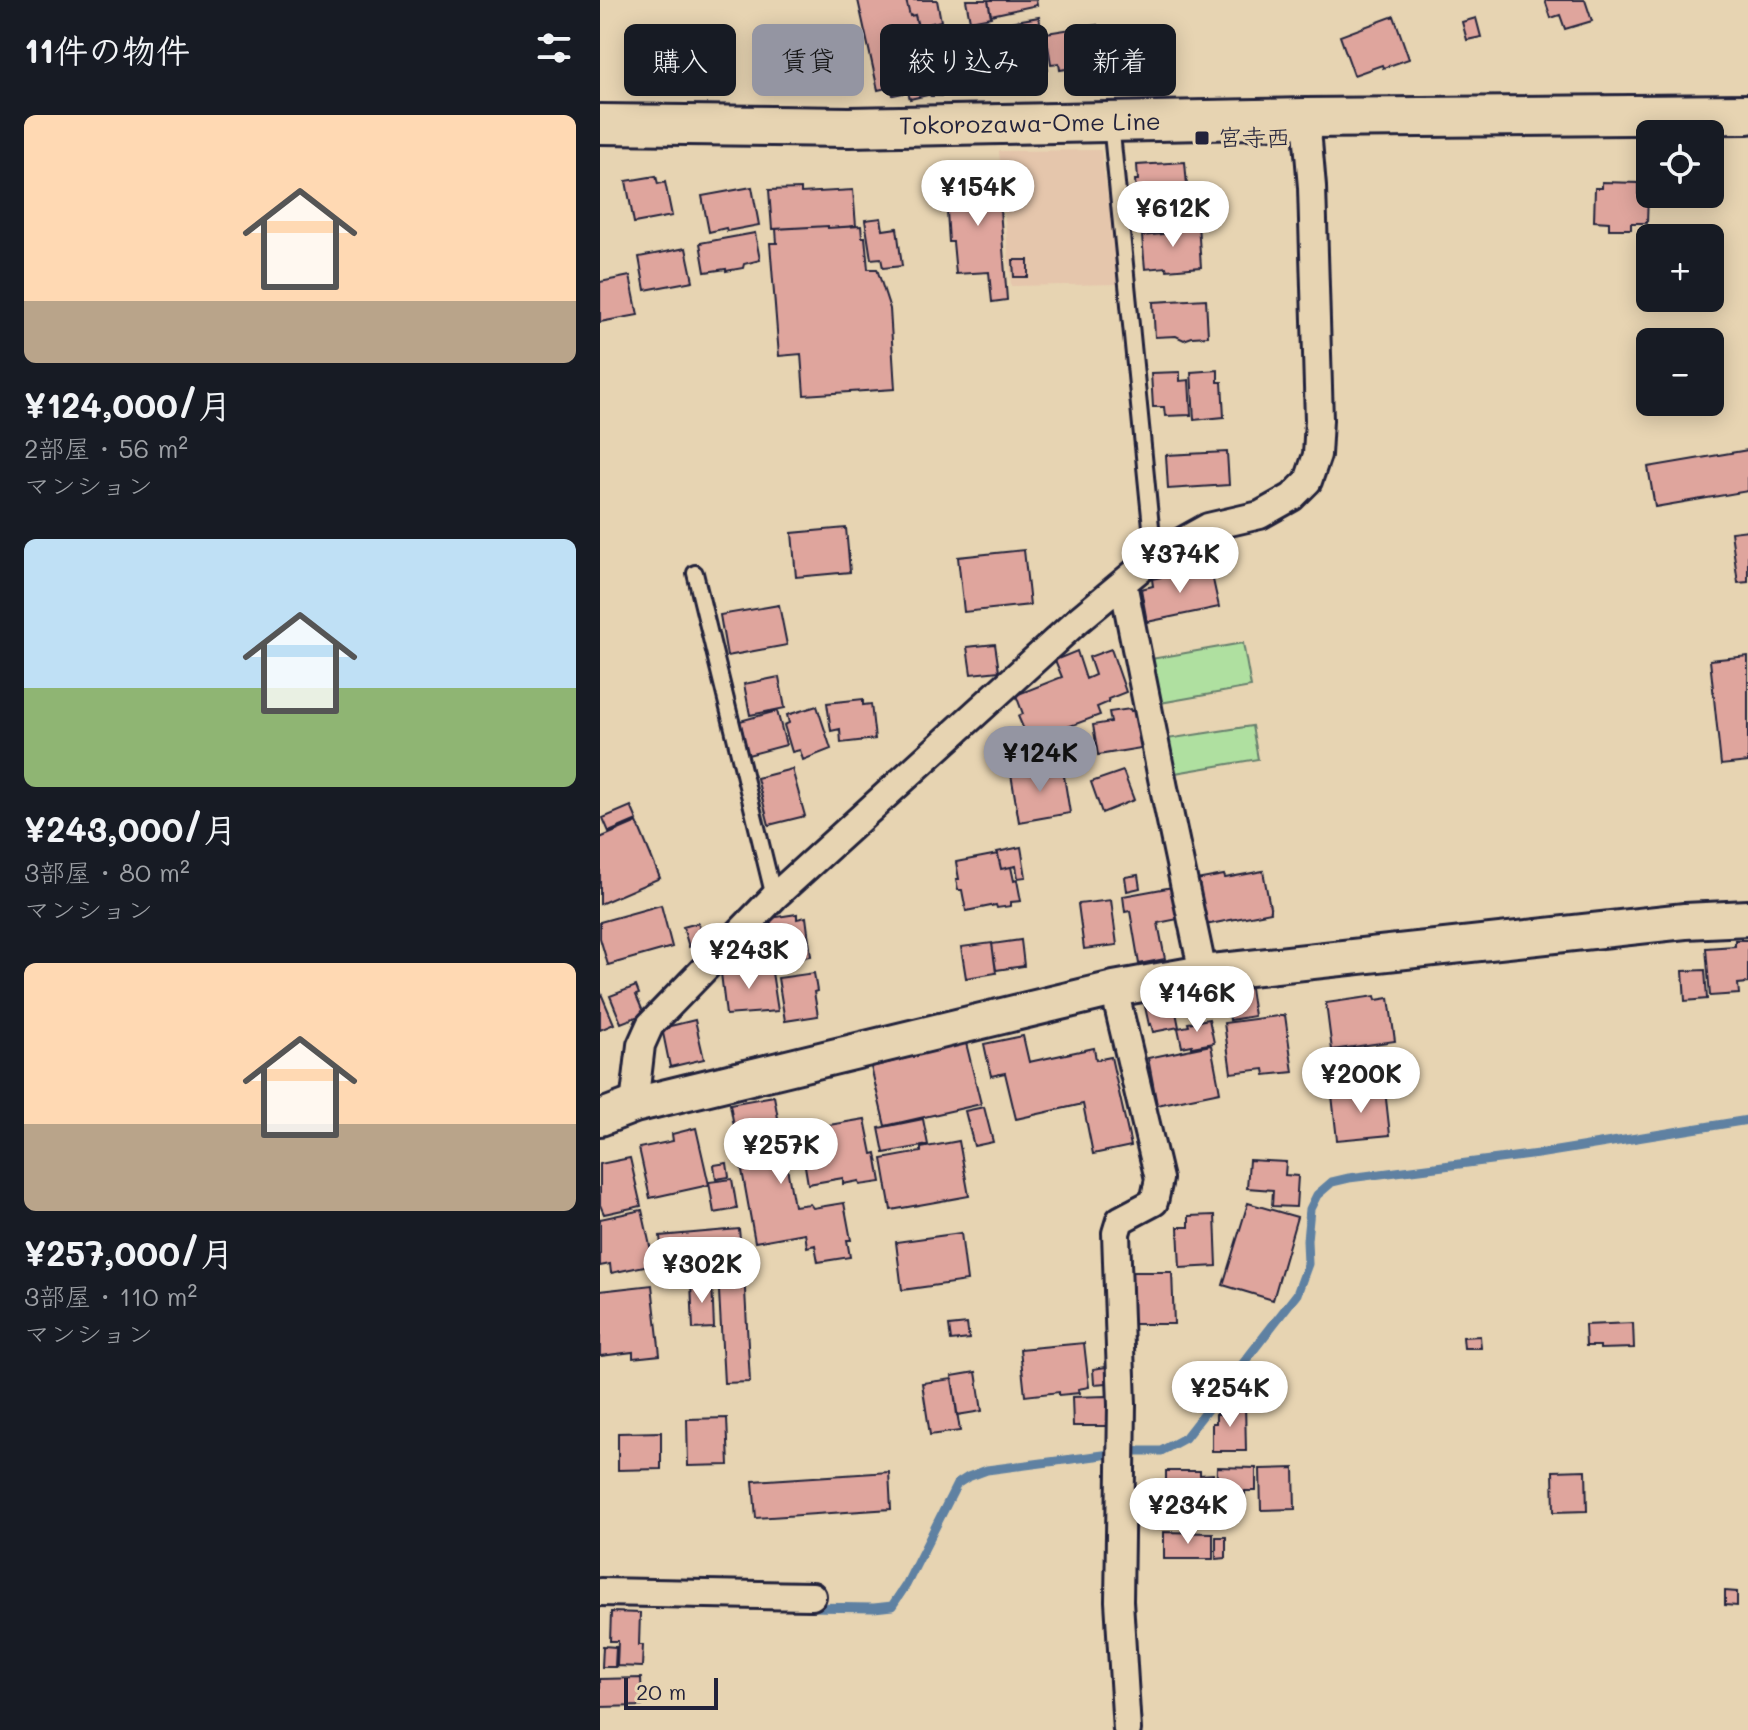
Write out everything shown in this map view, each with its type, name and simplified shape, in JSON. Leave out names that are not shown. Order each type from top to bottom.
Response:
[{"type":"main road","name":"Tokorozawa-Ome Line","points":[[600,124],[849,127],[1748,114]]},
{"type":"street","points":[[634,1105],[641,1045],[650,1025],[774,897],[1052,643],[1154,557],[1208,527],[1260,515],[1292,497],[1308,481],[1317,455],[1319,420],[1312,187],[1306,118]]},
{"type":"street","points":[[1123,583],[1203,973]]},
{"type":"street","points":[[600,1118],[634,1105],[1114,989],[1203,973],[1685,921],[1748,918]]},
{"type":"street","points":[[1114,989],[1159,1179],[1154,1202],[1120,1220],[1116,1233],[1122,1405],[1119,1601],[1127,1730]]},
{"type":"street","points":[[600,1592],[812,1596]]},
{"type":"lane","points":[[1111,123],[1154,557]]},
{"type":"lane","points":[[695,573],[774,897]]},
{"type":"shaded area","points":[[1101,150],[1120,284],[1011,286],[999,151]]},
{"type":"green space","points":[[1243,643],[1251,687],[1160,703],[1151,659]]},
{"type":"green space","points":[[1252,726],[1258,759],[1175,773],[1167,739]]},
{"type":"building","points":[[858,0],[906,0],[910,16],[915,15],[917,24],[880,24],[880,90],[878,90]]},
{"type":"building","points":[[906,0],[937,0],[941,21],[917,24],[915,15],[910,16]]},
{"type":"building","points":[[966,0],[988,0],[991,17],[970,21]]},
{"type":"building","points":[[988,0],[1036,0],[1037,5],[991,15]]},
{"type":"building","points":[[1545,0],[1585,0],[1592,21],[1565,29],[1560,15],[1551,18]]},
{"type":"building","points":[[1394,16],[1409,59],[1354,75],[1340,36]]},
{"type":"building","points":[[1039,17],[1040,24],[999,24]]},
{"type":"building","points":[[1476,18],[1481,37],[1467,40],[1462,22]]},
{"type":"building","points":[[1064,30],[1064,69],[1060,70],[1059,63],[1051,64],[1048,33]]},
{"type":"building","points":[[1185,162],[1188,198],[1137,202],[1137,165]]},
{"type":"building","points":[[997,170],[1007,300],[992,302],[989,272],[956,274],[953,242],[949,242],[947,211],[954,210],[951,174]]},
{"type":"building","points":[[656,176],[658,184],[665,182],[672,216],[634,223],[626,181]]},
{"type":"building","points":[[1602,182],[1636,183],[1636,208],[1648,208],[1647,223],[1631,223],[1631,229],[1609,229],[1609,222],[1594,221],[1595,188],[1602,188]]},
{"type":"building","points":[[752,187],[759,225],[709,232],[702,196]]},
{"type":"building","points":[[801,189],[801,193],[853,190],[856,226],[772,229],[769,190]]},
{"type":"building","points":[[881,218],[883,230],[897,228],[902,266],[883,268],[881,258],[871,259],[865,220]]},
{"type":"building","points":[[1198,224],[1201,267],[1145,269],[1142,236],[1171,233],[1170,227]]},
{"type":"building","points":[[861,226],[868,269],[877,269],[890,309],[895,389],[804,395],[801,354],[779,356],[770,243],[777,243],[776,229]]},
{"type":"building","points":[[755,233],[760,260],[744,264],[743,268],[705,272],[700,243]]},
{"type":"building","points":[[686,248],[693,281],[645,290],[639,257]]},
{"type":"building","points":[[1013,260],[1028,260],[1028,277],[1014,277]]},
{"type":"building","points":[[630,276],[638,315],[600,322],[600,282]]},
{"type":"building","points":[[1206,299],[1208,336],[1184,340],[1176,336],[1155,337],[1153,302]]},
{"type":"building","points":[[1218,370],[1218,382],[1222,382],[1224,417],[1194,420],[1191,372]]},
{"type":"building","points":[[1180,372],[1180,381],[1189,380],[1191,415],[1165,416],[1164,407],[1153,407],[1151,373]]},
{"type":"building","points":[[1748,450],[1748,491],[1655,507],[1648,467]]},
{"type":"building","points":[[1227,452],[1229,485],[1168,489],[1166,455]]},
{"type":"building","points":[[846,528],[850,572],[796,577],[792,533]]},
{"type":"building","points":[[1748,530],[1748,582],[1738,583],[1731,532]]},
{"type":"building","points":[[1024,550],[1030,605],[964,612],[958,557]]},
{"type":"building","points":[[1210,566],[1219,607],[1147,622],[1141,589],[1153,586],[1152,579]]},
{"type":"building","points":[[779,605],[787,645],[727,656],[720,615]]},
{"type":"building","points":[[995,644],[999,671],[971,674],[967,647]]},
{"type":"building","points":[[1111,649],[1126,692],[1097,707],[1100,715],[1041,737],[1039,733],[1027,737],[1018,716],[1023,714],[1016,695],[1062,677],[1055,660],[1077,651],[1086,679],[1095,675],[1089,657]]},
{"type":"building","points":[[1748,656],[1748,762],[1721,765],[1710,660]]},
{"type":"building","points":[[779,677],[785,708],[750,715],[744,684]]},
{"type":"building","points":[[863,699],[863,705],[871,704],[875,739],[841,743],[840,729],[831,731],[827,703]]},
{"type":"building","points":[[817,706],[831,749],[803,760],[800,750],[792,752],[784,725],[789,723],[787,715]]},
{"type":"building","points":[[1141,709],[1147,747],[1098,755],[1093,725],[1111,722],[1109,712]]},
{"type":"building","points":[[777,711],[786,745],[748,755],[740,721]]},
{"type":"building","points":[[1048,767],[1049,772],[1063,770],[1070,813],[1019,822],[1011,774]]},
{"type":"building","points":[[792,769],[805,816],[769,825],[757,778]]},
{"type":"building","points":[[1123,771],[1134,800],[1102,813],[1091,782]]},
{"type":"building","points":[[631,806],[637,820],[609,832],[603,818]]},
{"type":"building","points":[[637,822],[660,878],[600,904],[600,838]]},
{"type":"building","points":[[1021,847],[1026,877],[1018,878],[1016,866],[1001,869],[997,852]]},
{"type":"building","points":[[998,854],[1001,869],[1011,867],[1021,901],[1011,902],[1011,906],[997,908],[996,905],[966,911],[962,890],[958,890],[956,862]]},
{"type":"building","points":[[1263,871],[1271,912],[1205,925],[1196,880]]},
{"type":"building","points":[[1138,875],[1140,888],[1127,891],[1125,877]]},
{"type":"building","points":[[1173,887],[1178,919],[1158,923],[1165,959],[1139,964],[1130,911],[1125,912],[1123,896]]},
{"type":"building","points":[[1111,900],[1117,945],[1084,949],[1078,904]]},
{"type":"building","points":[[661,905],[672,947],[608,965],[600,938],[600,922]]},
{"type":"building","points":[[797,914],[797,919],[806,917],[811,956],[776,961],[770,918]]},
{"type":"building","points":[[698,923],[704,943],[689,947],[683,927]]},
{"type":"building","points":[[1021,940],[1024,966],[996,970],[992,944]]},
{"type":"building","points":[[1735,940],[1748,940],[1748,983],[1738,984],[1739,994],[1710,996],[1706,948],[1735,946]]},
{"type":"building","points":[[992,943],[996,973],[966,978],[961,947]]},
{"type":"building","points":[[771,966],[778,1011],[726,1015],[721,973]]},
{"type":"building","points":[[1705,970],[1707,999],[1685,1001],[1683,971]]},
{"type":"building","points":[[814,973],[818,1016],[785,1021],[778,978]]},
{"type":"building","points":[[636,986],[639,994],[636,995],[644,1014],[621,1023],[610,996]]},
{"type":"building","points":[[1250,988],[1254,1016],[1230,1020],[1228,1006],[1220,1007],[1219,992]]},
{"type":"building","points":[[600,991],[614,1024],[600,1030]]},
{"type":"building","points":[[1375,996],[1376,1000],[1389,998],[1395,1041],[1332,1050],[1326,1003]]},
{"type":"building","points":[[1173,997],[1179,1027],[1153,1032],[1144,1002]]},
{"type":"building","points":[[1285,1015],[1293,1072],[1265,1075],[1264,1069],[1231,1073],[1224,1023]]},
{"type":"building","points":[[1209,1019],[1214,1043],[1182,1047],[1178,1028]]},
{"type":"building","points":[[695,1020],[704,1059],[670,1067],[662,1028]]},
{"type":"building","points":[[1023,1036],[1029,1062],[1094,1048],[1096,1060],[1111,1057],[1131,1146],[1093,1154],[1083,1104],[1016,1119],[1005,1073],[991,1076],[984,1044]]},
{"type":"building","points":[[966,1043],[981,1104],[885,1126],[871,1067]]},
{"type":"building","points":[[1211,1045],[1220,1092],[1157,1105],[1148,1058]]},
{"type":"building","points":[[1385,1090],[1390,1135],[1337,1140],[1332,1095]]},
{"type":"building","points":[[774,1096],[794,1206],[810,1204],[813,1208],[844,1203],[851,1240],[847,1240],[850,1257],[818,1262],[815,1245],[807,1247],[805,1233],[755,1242],[730,1104]]},
{"type":"building","points":[[984,1107],[993,1142],[974,1146],[965,1111]]},
{"type":"building","points":[[865,1119],[881,1182],[843,1184],[843,1178],[808,1184],[799,1130]]},
{"type":"building","points":[[923,1119],[928,1145],[884,1153],[879,1128]]},
{"type":"building","points":[[696,1128],[709,1185],[650,1198],[639,1148],[673,1141],[672,1134]]},
{"type":"building","points":[[959,1141],[969,1196],[891,1210],[882,1159]]},
{"type":"building","points":[[630,1158],[641,1206],[604,1214],[600,1205],[600,1164]]},
{"type":"building","points":[[1249,1160],[1286,1162],[1285,1175],[1298,1176],[1296,1207],[1272,1206],[1273,1190],[1247,1188]]},
{"type":"building","points":[[727,1163],[729,1177],[716,1179],[714,1165]]},
{"type":"building","points":[[732,1179],[737,1209],[714,1213],[709,1182]]},
{"type":"building","points":[[1248,1203],[1297,1217],[1273,1300],[1223,1285]]},
{"type":"building","points":[[642,1210],[654,1264],[611,1273],[610,1264],[600,1266],[600,1219]]},
{"type":"building","points":[[1215,1215],[1217,1266],[1180,1268],[1178,1227],[1189,1227],[1189,1216]]},
{"type":"building","points":[[739,1229],[742,1259],[663,1267],[660,1236]]},
{"type":"building","points":[[961,1233],[967,1281],[902,1290],[896,1242]]},
{"type":"building","points":[[744,1272],[750,1382],[724,1383],[718,1273]]},
{"type":"building","points":[[1132,1272],[1172,1272],[1174,1324],[1132,1324]]},
{"type":"building","points":[[712,1281],[714,1328],[693,1329],[691,1282]]},
{"type":"building","points":[[652,1285],[660,1355],[633,1358],[633,1352],[600,1356],[600,1291]]},
{"type":"building","points":[[1633,1323],[1634,1348],[1600,1349],[1600,1346],[1586,1346],[1585,1325]]},
{"type":"building","points":[[967,1324],[969,1339],[951,1341],[949,1326]]},
{"type":"building","points":[[1480,1336],[1481,1348],[1464,1348],[1463,1337]]},
{"type":"building","points":[[1084,1343],[1089,1387],[1078,1389],[1079,1393],[1025,1396],[1020,1349]]},
{"type":"building","points":[[1106,1367],[1107,1383],[1094,1384],[1093,1369]]},
{"type":"building","points":[[976,1372],[982,1411],[957,1415],[952,1376]]},
{"type":"building","points":[[952,1379],[960,1431],[930,1435],[922,1383]]},
{"type":"building","points":[[1107,1396],[1107,1426],[1073,1426],[1072,1397]]},
{"type":"building","points":[[1224,1403],[1245,1403],[1246,1451],[1212,1451],[1212,1423],[1216,1423],[1216,1414],[1224,1414]]},
{"type":"building","points":[[727,1418],[729,1465],[688,1466],[687,1419]]},
{"type":"building","points":[[661,1432],[661,1469],[618,1470],[618,1433]]},
{"type":"building","points":[[1217,1467],[1256,1468],[1256,1491],[1245,1491],[1245,1505],[1216,1505]]},
{"type":"building","points":[[1294,1468],[1295,1509],[1261,1510],[1260,1469]]},
{"type":"building","points":[[1586,1470],[1587,1511],[1554,1512],[1553,1471]]},
{"type":"building","points":[[1166,1471],[1213,1474],[1213,1507],[1181,1506],[1181,1491],[1166,1490]]},
{"type":"building","points":[[889,1472],[891,1509],[756,1518],[753,1481]]},
{"type":"building","points":[[1164,1532],[1213,1533],[1213,1559],[1164,1559]]},
{"type":"building","points":[[1216,1537],[1226,1537],[1226,1558],[1216,1559]]},
{"type":"building","points":[[1725,1591],[1737,1592],[1737,1606],[1725,1605]]},
{"type":"building","points":[[611,1612],[640,1613],[642,1667],[617,1666],[618,1641],[610,1641]]},
{"type":"building","points":[[603,1646],[616,1647],[615,1667],[602,1667]]},
{"type":"building","points":[[641,1678],[642,1706],[600,1707],[600,1679]]},
{"type":"waterway","points":[[807,1607],[892,1606],[906,1585],[957,1484],[968,1477],[987,1470],[1134,1451],[1161,1451],[1185,1438],[1297,1294],[1308,1264],[1310,1209],[1317,1195],[1332,1182],[1538,1154],[1748,1120]]},
{"type":"place","name":"宮寺西","points":[[1202,138]]}]
